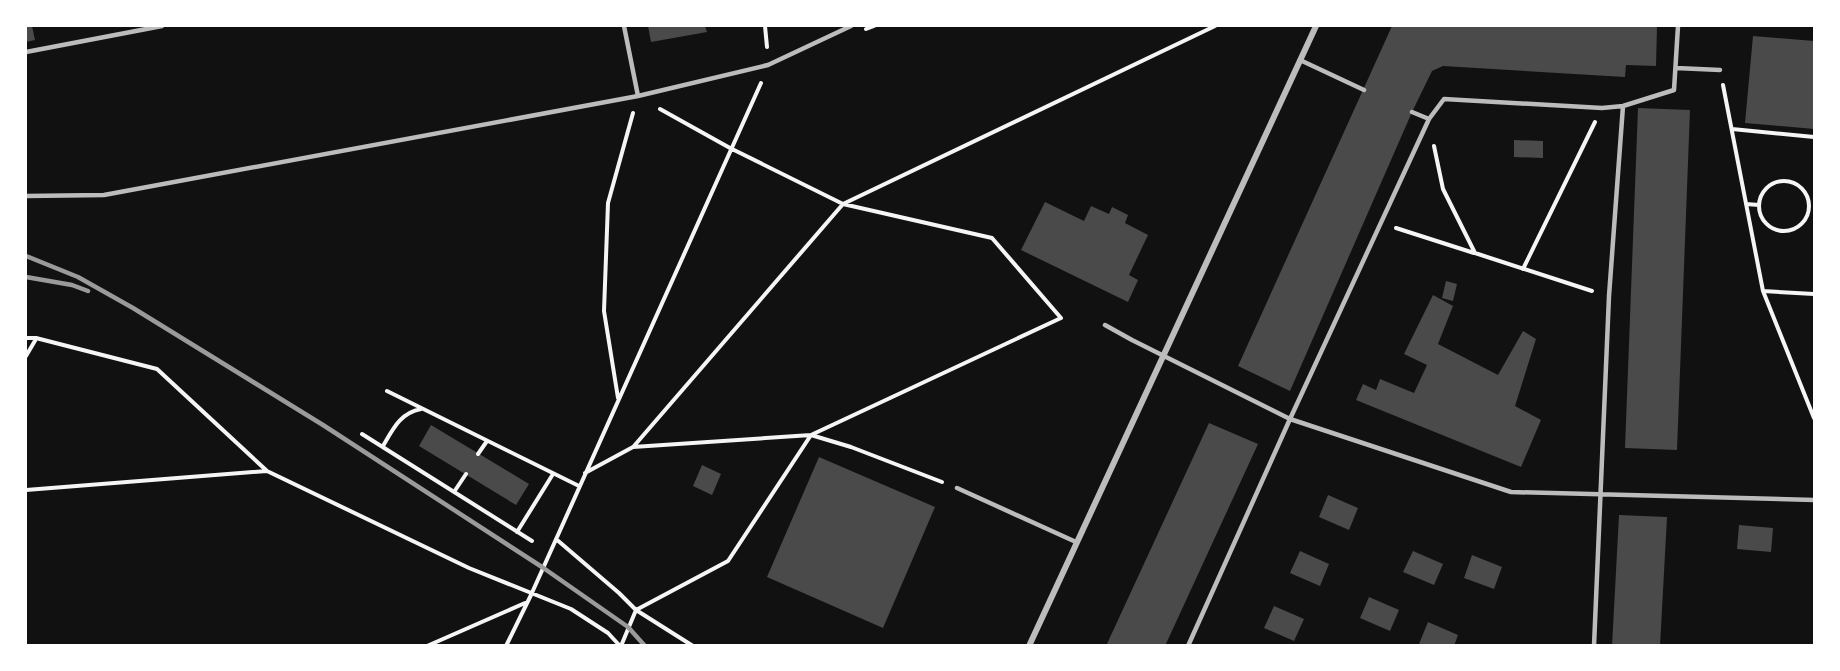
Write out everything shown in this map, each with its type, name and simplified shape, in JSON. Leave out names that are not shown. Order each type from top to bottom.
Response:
[{"type":"street","points":[[1029,645],[1316,26]]},
{"type":"lane","points":[[26,52],[162,26]]},
{"type":"lane","points":[[624,26],[638,96]]},
{"type":"lane","points":[[26,196],[104,195],[638,96],[768,65],[851,26]]},
{"type":"lane","points":[[1188,645],[1429,119],[1444,99],[1602,108],[1623,106],[1674,90],[1678,26]]},
{"type":"lane","points":[[1300,60],[1364,90]]},
{"type":"lane","points":[[1676,68],[1720,70]]},
{"type":"lane","points":[[1594,645],[1609,296],[1623,106]]},
{"type":"lane","points":[[1412,112],[1429,119]]},
{"type":"lane","points":[[1105,325],[1162,356],[1290,419],[1511,492],[1815,500]]},
{"type":"lane","points":[[957,488],[1076,542]]},
{"type":"path","points":[[506,645],[531,595],[768,65],[765,26]]},
{"type":"path","points":[[585,473],[633,447],[843,204],[1215,26]]},
{"type":"path","points":[[1720,70],[1763,291],[1815,418]]},
{"type":"path","points":[[26,338],[36,338],[157,369],[267,471],[469,568],[531,595],[571,609],[608,633],[621,645],[636,610],[728,561],[811,435],[1061,318],[992,238],[843,204],[730,148],[638,96],[608,203],[604,311],[618,398]]},
{"type":"path","points":[[1523,269],[1602,108]]},
{"type":"path","points":[[1429,119],[1443,189],[1475,253]]},
{"type":"path","points":[[1731,129],[1815,137]]},
{"type":"path","points":[[1782,181],[1797,185],[1803,190],[1809,205],[1803,221],[1790,230],[1781,230],[1766,224],[1759,205],[1762,193],[1767,187],[1782,181]]},
{"type":"path","points":[[1746,204],[1759,205]]},
{"type":"path","points":[[1809,205],[1815,206]]},
{"type":"path","points":[[1381,223],[1609,296]]},
{"type":"path","points":[[1763,291],[1815,294]]},
{"type":"path","points":[[26,356],[36,338]]},
{"type":"path","points":[[387,391],[579,486]]},
{"type":"path","points":[[383,446],[401,417],[422,408]]},
{"type":"path","points":[[362,434],[532,541]]},
{"type":"path","points":[[633,447],[811,435],[851,447],[957,488]]},
{"type":"path","points":[[478,454],[487,441]]},
{"type":"path","points":[[26,490],[267,471]]},
{"type":"path","points":[[454,492],[466,474]]},
{"type":"path","points":[[517,532],[553,474]]},
{"type":"path","points":[[556,539],[636,610],[693,645]]},
{"type":"path","points":[[427,645],[526,603]]},
{"type":"building","points":[[26,26],[32,26],[35,40],[26,42]]},
{"type":"building","points":[[648,26],[705,26],[707,32],[651,42]]},
{"type":"building","points":[[1392,26],[1657,26],[1656,66],[1626,65],[1625,77],[1443,66],[1432,71],[1290,391],[1238,366]]},
{"type":"building","points":[[1753,36],[1814,41],[1814,129],[1745,123]]},
{"type":"building","points":[[1638,108],[1690,110],[1677,450],[1625,448]]},
{"type":"building","points":[[1514,140],[1543,141],[1543,158],[1514,157]]},
{"type":"building","points":[[1045,202],[1084,221],[1091,206],[1109,214],[1112,207],[1128,215],[1125,223],[1148,235],[1129,275],[1138,280],[1128,302],[1021,250]]},
{"type":"building","points":[[1446,281],[1457,284],[1453,301],[1442,298]]},
{"type":"building","points":[[1433,295],[1453,306],[1438,344],[1498,375],[1523,331],[1536,339],[1515,406],[1541,420],[1521,467],[1356,400],[1363,384],[1376,390],[1380,379],[1414,393],[1427,365],[1404,354]]},
{"type":"building","points":[[1209,423],[1258,444],[1165,646],[1106,646]]},
{"type":"building","points":[[431,425],[529,484],[516,505],[419,446]]},
{"type":"building","points":[[819,457],[935,507],[883,628],[767,577]]},
{"type":"building","points":[[702,465],[721,474],[712,495],[693,486]]},
{"type":"building","points":[[1328,495],[1358,508],[1349,530],[1319,517]]},
{"type":"building","points":[[1619,515],[1667,517],[1660,646],[1612,646]]},
{"type":"building","points":[[1739,525],[1773,528],[1771,552],[1737,549]]},
{"type":"building","points":[[1300,551],[1329,564],[1320,586],[1290,573]]},
{"type":"building","points":[[1413,551],[1443,564],[1434,585],[1403,572]]},
{"type":"building","points":[[1472,555],[1502,567],[1494,589],[1464,578]]},
{"type":"building","points":[[1369,597],[1399,610],[1390,631],[1360,618]]},
{"type":"building","points":[[1274,606],[1304,619],[1294,641],[1264,628]]},
{"type":"building","points":[[1428,622],[1458,635],[1454,646],[1419,644]]},
{"type":"railway","points":[[26,256],[78,277],[133,308],[323,425],[542,567],[628,627],[645,646]]},
{"type":"railway","points":[[26,277],[72,285],[88,291]]}]
